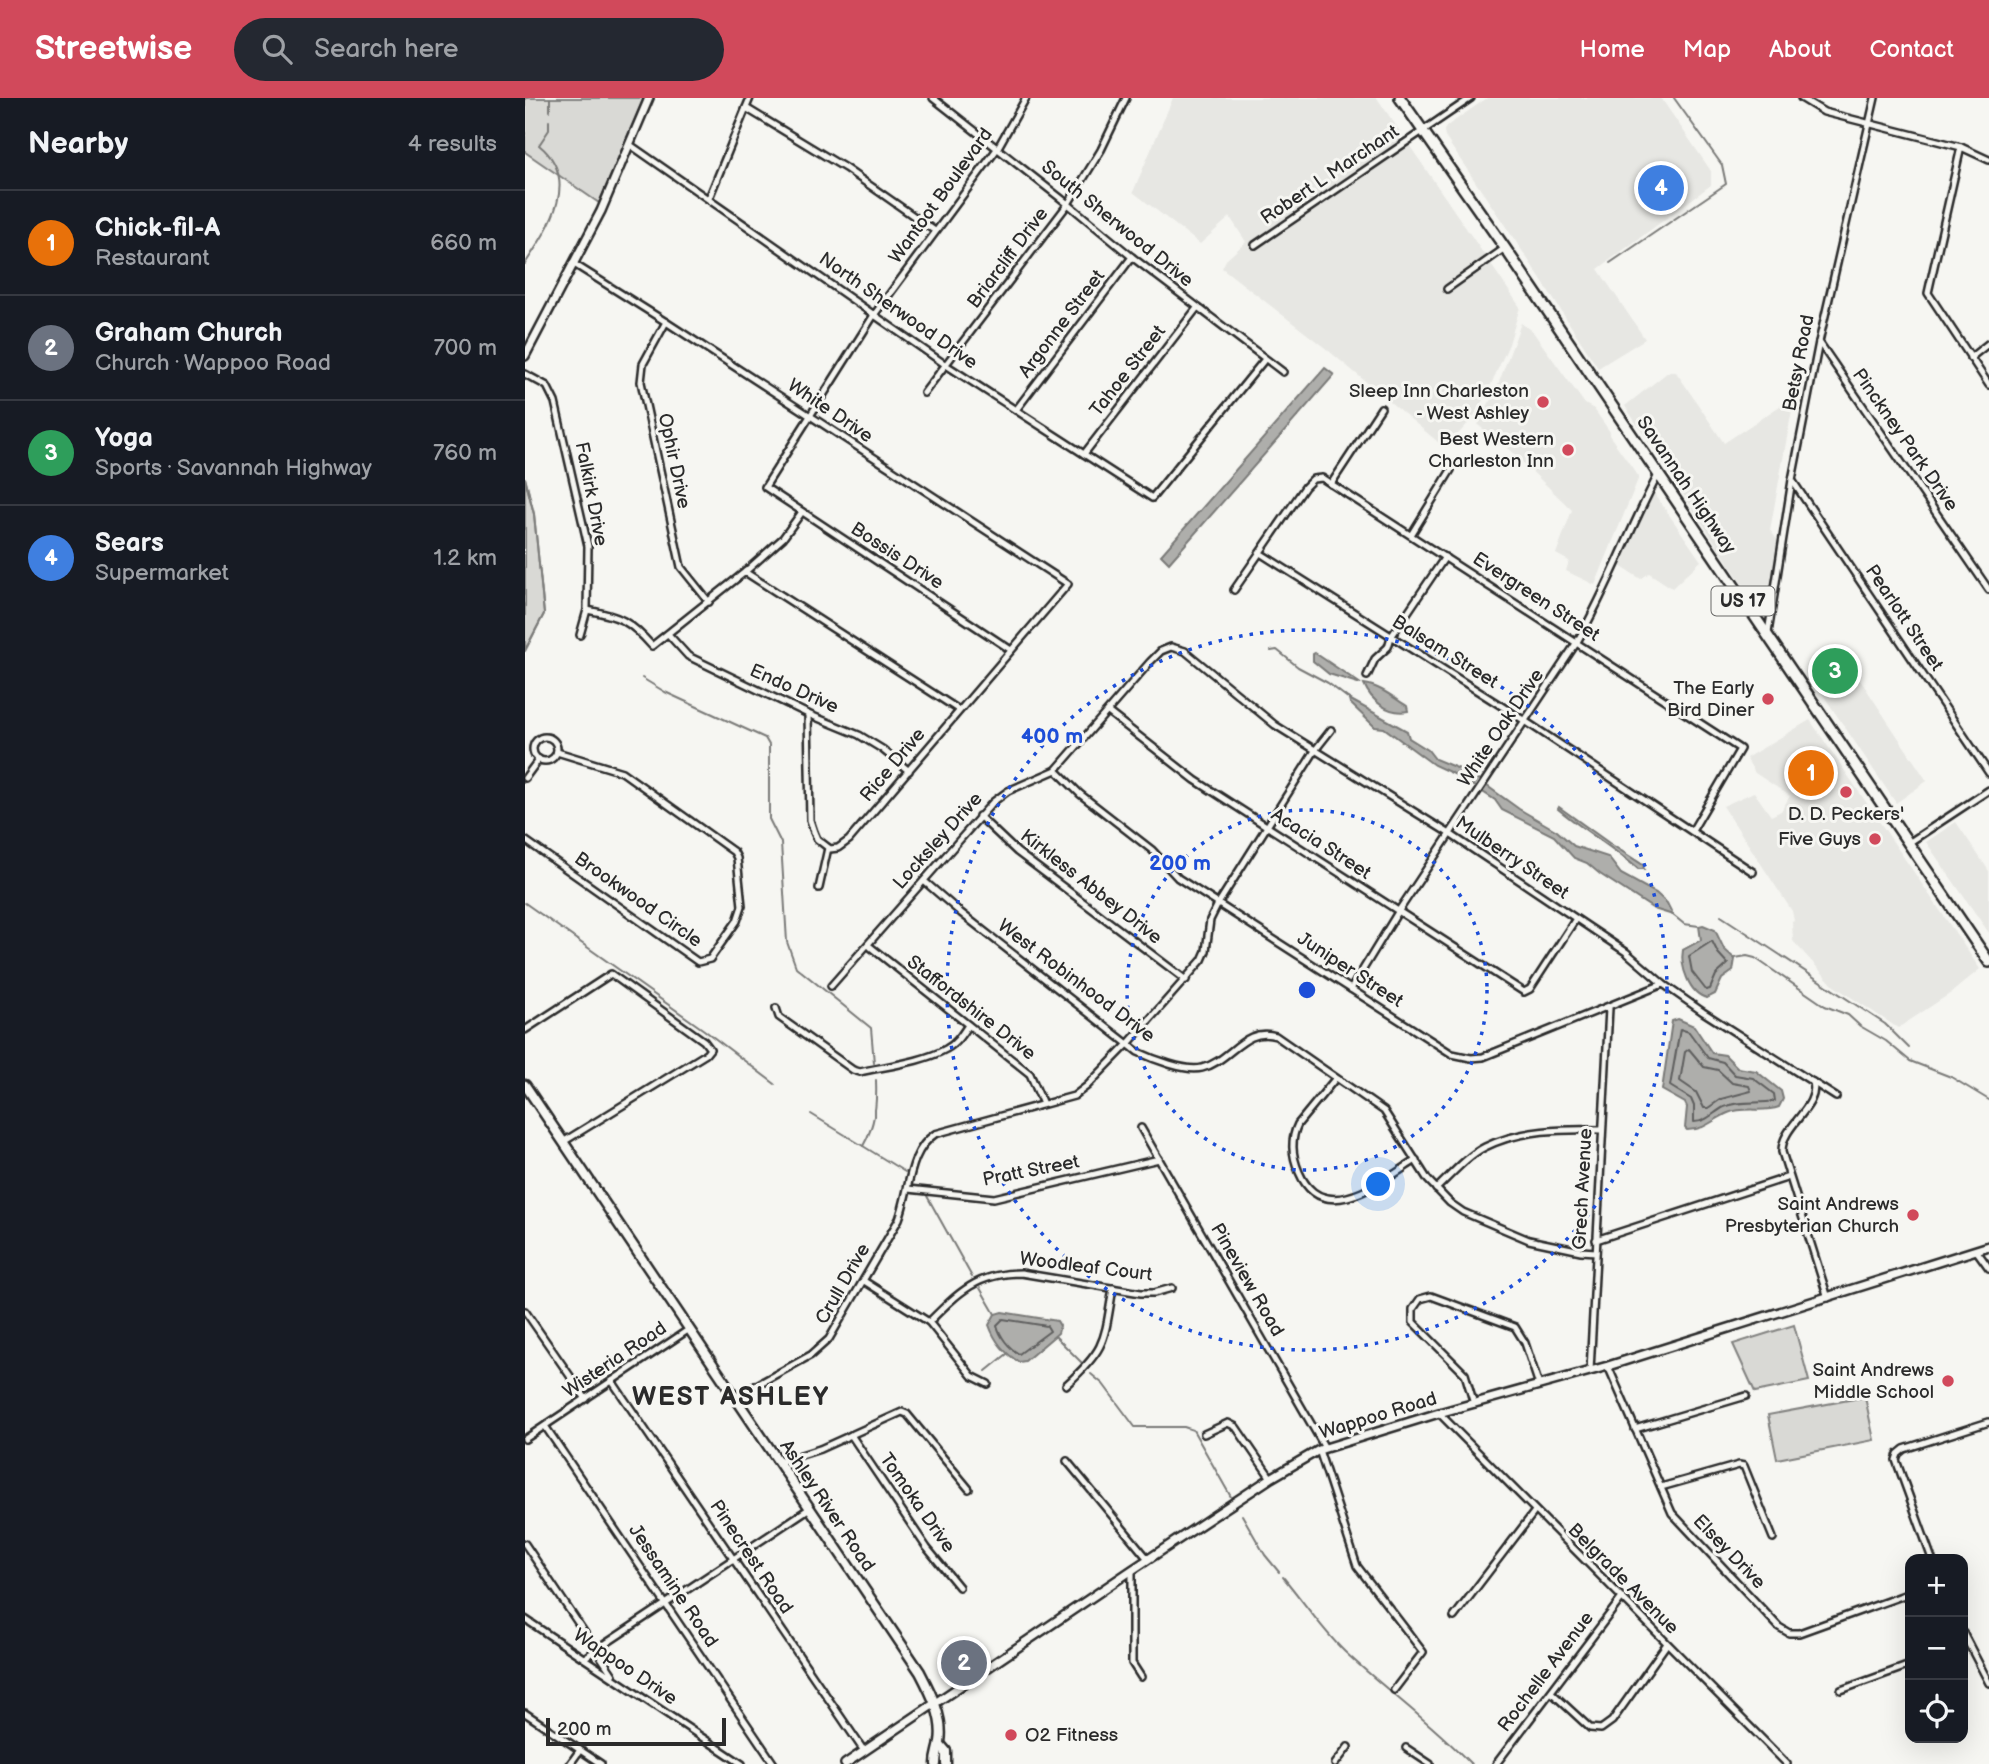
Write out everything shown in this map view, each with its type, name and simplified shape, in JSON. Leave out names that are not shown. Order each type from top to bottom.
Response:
[{"type":"highway","name":"Savannah Highway","points":[[1400,98],[1505,248],[1989,962]]},
{"type":"main road","points":[[525,356],[601,211],[649,98]]},
{"type":"main road","name":"Ashley River Road","points":[[525,1085],[920,1672],[935,1701],[940,1744],[946,1751],[946,1764]]},
{"type":"main road","name":"Wappoo Road","points":[[845,1764],[1147,1559],[1271,1478],[1322,1449],[1608,1366],[1989,1246]]},
{"type":"main road","name":"Ashley River Road","points":[[936,1764],[936,1750],[940,1744]]},
{"type":"street","points":[[709,198],[750,98]]},
{"type":"street","name":"South Sherwood Drive","points":[[933,98],[1197,308],[1283,372]]},
{"type":"street","name":"Wantoot Boulevard","points":[[765,487],[874,315],[997,149],[1027,98]]},
{"type":"street","name":"Briarcliff Drive","points":[[925,393],[1068,204],[1101,150],[1126,98]]},
{"type":"street","name":"Robert L Marchant","points":[[1255,245],[1471,98]]},
{"type":"street","points":[[1801,98],[1824,112],[1961,147],[1989,160]]},
{"type":"street","name":"Betsy Road","points":[[1767,636],[1792,480],[1819,342],[1875,98]]},
{"type":"street","points":[[746,108],[845,168],[935,231]]},
{"type":"street","name":"North Sherwood Drive","points":[[629,144],[946,365],[1152,498],[1265,359]]},
{"type":"street","points":[[1961,147],[1928,293],[1989,385]]},
{"type":"street","points":[[1447,289],[1505,248]]},
{"type":"street","name":"Argonne Street","points":[[1016,411],[1132,257]]},
{"type":"street","name":"White Drive","points":[[574,264],[666,321],[1068,584]]},
{"type":"street","name":"Tahoe Street","points":[[1084,454],[1197,308]]},
{"type":"street","name":"Ophir Drive","points":[[666,321],[643,364],[641,382],[681,567],[709,602]]},
{"type":"street","name":"Pinckney Park Drive","points":[[1819,342],[1989,590]]},
{"type":"street","points":[[1970,358],[1989,343]]},
{"type":"street","name":"Falkirk Drive","points":[[525,374],[547,386],[555,402],[588,546],[587,610],[580,635]]},
{"type":"street","points":[[1331,484],[1381,408]]},
{"type":"street","points":[[1411,535],[1451,470]]},
{"type":"street","name":"White Oak Drive","points":[[1351,989],[1398,912],[1577,642],[1594,612],[1637,514],[1658,475]]},
{"type":"street","name":"Evergreen Street","points":[[1260,552],[1305,487],[1313,479],[1322,478],[1577,642],[1740,749],[1692,831]]},
{"type":"street","name":"Pearlott Street","points":[[1792,480],[1989,773]]},
{"type":"street","name":"Bossis Drive","points":[[765,487],[1011,650]]},
{"type":"street","points":[[587,610],[622,618],[635,626],[652,646],[709,602],[783,538],[801,512]]},
{"type":"street","points":[[1234,590],[1260,552]]},
{"type":"street","name":"Balsam Street","points":[[1260,552],[1525,721],[1753,872]]},
{"type":"street","points":[[1367,676],[1375,659],[1384,653],[1391,637],[1445,557]]},
{"type":"street","points":[[745,572],[959,710]]},
{"type":"street","name":"Rice Drive","points":[[828,848],[845,845],[1068,584]]},
{"type":"street","name":"Endo Drive","points":[[668,634],[688,656],[871,742],[909,771]]},
{"type":"street","name":"Locksley Drive","points":[[831,986],[993,802],[1008,791],[1056,769],[1150,662],[1171,647]]},
{"type":"street","name":"Mulberry Street","points":[[1171,647],[1185,651],[1275,725],[1450,834],[1626,952],[1663,985],[1836,1097]]},
{"type":"street","name":"Acacia Street","points":[[1108,712],[1195,780],[1266,828],[1524,992],[1530,989],[1575,919]]},
{"type":"street","points":[[808,714],[810,820],[817,839],[828,848],[819,888]]},
{"type":"street","points":[[1043,1104],[1074,1096],[1087,1086],[1186,981],[1206,951],[1210,920],[1219,904],[1331,730]]},
{"type":"street","points":[[540,738],[552,738],[557,744],[557,752],[550,760],[539,759],[533,748],[540,738]]},
{"type":"street","name":"Brookwood Circle","points":[[525,840],[698,962],[710,959],[737,921],[742,906],[734,852],[622,772],[557,752]]},
{"type":"street","points":[[525,778],[539,759]]},
{"type":"street","name":"Juniper Street","points":[[1056,769],[1080,794],[1152,850],[1178,878],[1452,1054],[1471,1058],[1483,1057],[1663,985]]},
{"type":"street","points":[[1907,844],[1989,790]]},
{"type":"street","name":"Kirkless Abbey Drive","points":[[979,816],[1017,852],[1186,981]]},
{"type":"street","name":"West Robinhood Drive","points":[[924,881],[1127,1045],[1151,1058],[1199,1069],[1215,1063],[1250,1037],[1267,1033],[1283,1039],[1335,1079],[1384,1111],[1436,1189],[1463,1212],[1529,1240],[1596,1252]]},
{"type":"street","name":"Staffordshire Drive","points":[[868,945],[1030,1074],[1043,1104]]},
{"type":"street","points":[[525,1030],[611,974],[704,1041],[710,1049],[563,1142]]},
{"type":"street","points":[[776,1008],[779,1017],[853,1070],[860,1072],[933,1055],[955,1043],[968,1025]]},
{"type":"street","name":"Grech Avenue","points":[[1590,1371],[1609,1008]]},
{"type":"street","points":[[1335,1079],[1298,1124],[1294,1133],[1293,1157],[1300,1175],[1313,1191],[1332,1199],[1353,1197],[1416,1160]]},
{"type":"street","points":[[1813,1082],[1814,1095],[1783,1138],[1782,1144],[1789,1177],[1828,1298]]},
{"type":"street","name":"Crull Drive","points":[[735,1397],[822,1347],[837,1328],[899,1219],[916,1153],[924,1142],[935,1134],[1043,1104]]},
{"type":"street","name":"Pineview Road","points":[[1142,1128],[1322,1449],[1357,1566],[1423,1652],[1394,1690]]},
{"type":"street","points":[[1436,1189],[1474,1154],[1506,1139],[1557,1128],[1602,1130]]},
{"type":"street","name":"Pratt Street","points":[[908,1189],[994,1198],[1159,1159]]},
{"type":"street","points":[[1596,1240],[1789,1177]]},
{"type":"street","points":[[1976,1250],[1989,1268]]},
{"type":"street","name":"Woodleaf Court","points":[[929,1322],[957,1294],[975,1282],[999,1275],[1021,1273],[1154,1293],[1172,1288]]},
{"type":"street","points":[[864,1281],[929,1322],[972,1376],[988,1384]]},
{"type":"street","points":[[1066,1385],[1089,1364],[1102,1346],[1113,1288]]},
{"type":"street","points":[[1474,1404],[1465,1374],[1413,1322],[1413,1309],[1420,1299],[1431,1296],[1515,1327],[1525,1343],[1539,1385]]},
{"type":"street","points":[[525,1311],[586,1399]]},
{"type":"street","name":"Wisteria Road","points":[[525,1439],[688,1329]]},
{"type":"street","name":"Elsey Drive","points":[[1608,1366],[1677,1521],[1779,1627],[1789,1633],[1799,1633],[1905,1595]]},
{"type":"street","name":"Pinecrest Road","points":[[612,1381],[864,1751]]},
{"type":"street","points":[[1635,1429],[1746,1396]]},
{"type":"street","points":[[779,1462],[820,1449],[898,1412],[907,1414],[969,1489]]},
{"type":"street","name":"Belgrade Avenue","points":[[1439,1413],[1666,1645],[1787,1764]]},
{"type":"street","points":[[1930,1554],[1896,1460],[1898,1454],[1903,1449],[1989,1422]]},
{"type":"street","points":[[1204,1434],[1228,1423],[1236,1427],[1271,1478]]},
{"type":"street","name":"Jessamine Road","points":[[545,1426],[774,1764]]},
{"type":"street","name":"Tomoka Drive","points":[[851,1435],[927,1548],[959,1587]]},
{"type":"street","points":[[1067,1461],[1147,1559]]},
{"type":"street","points":[[1661,1488],[1739,1465],[1744,1466],[1773,1538]]},
{"type":"street","points":[[584,1658],[810,1508]]},
{"type":"street","points":[[1454,1617],[1535,1511]]},
{"type":"street","points":[[525,1544],[616,1679]]},
{"type":"street","points":[[1132,1570],[1132,1663],[1141,1677]]},
{"type":"street","name":"Rochelle Avenue","points":[[1496,1764],[1621,1599]]},
{"type":"street","name":"Wappoo Drive","points":[[525,1619],[742,1764]]},
{"type":"street","points":[[1551,1692],[1590,1728],[1601,1729],[1612,1721],[1666,1645]]},
{"type":"street","points":[[1968,1650],[1989,1682]]},
{"type":"street","points":[[1841,1690],[1905,1667]]},
{"type":"street","points":[[525,1713],[601,1764]]},
{"type":"street","points":[[1335,1764],[1348,1747]]},
{"type":"street","points":[[1406,1748],[1430,1764]]},
{"type":"street","points":[[570,1764],[580,1750]]},
{"type":"shaded area","points":[[525,98],[644,98],[599,203],[525,152]]},
{"type":"shaded area","points":[[1173,98],[1377,98],[1520,307],[1509,344],[1489,389],[1473,418],[1449,444],[1438,442],[1329,351],[1222,268],[1226,260],[1246,242],[1230,217],[1200,244],[1133,192]]},
{"type":"shaded area","points":[[1487,98],[1661,98],[1711,171],[1711,185],[1598,269],[1645,339],[1598,368],[1445,137],[1444,130],[1447,126]]},
{"type":"shaded area","points":[[1521,323],[1533,332],[1585,404],[1594,409],[1639,477],[1595,585],[1566,571],[1569,561],[1556,554],[1572,510],[1513,453],[1478,425],[1498,385]]},
{"type":"shaded area","points":[[1668,372],[1676,372],[1724,443],[1783,404],[1792,410],[1770,530],[1780,544],[1769,606],[1762,614],[1625,406]]},
{"type":"shaded area","points":[[525,478],[534,514],[544,614],[525,650]]},
{"type":"shaded area","points":[[1654,493],[1701,561],[1672,588],[1649,573],[1641,579],[1620,566]]},
{"type":"shaded area","points":[[1845,657],[1927,781],[1896,803],[1813,680]]},
{"type":"shaded area","points":[[1810,720],[1980,969],[1951,993],[1898,1028],[1834,986],[1793,941],[1792,911],[1723,806],[1754,792],[1771,816],[1781,811],[1790,796],[1755,773],[1746,758]]},
{"type":"shaded area","points":[[1956,822],[1989,871],[1989,933],[1926,842]]},
{"type":"shaded area","points":[[1794,1325],[1809,1381],[1755,1392],[1733,1344]]},
{"type":"shaded area","points":[[1865,1397],[1874,1440],[1777,1459],[1768,1415]]},
{"type":"water","points":[[1325,368],[1334,375],[1169,563],[1161,555]]},
{"type":"water","points":[[1315,653],[1361,684],[1329,674],[1313,661]]},
{"type":"water","points":[[1364,684],[1387,693],[1407,706],[1408,711],[1394,711],[1381,705],[1371,696]]},
{"type":"water","points":[[1349,699],[1407,731],[1409,738],[1428,750],[1435,759],[1469,773],[1519,809],[1557,831],[1574,846],[1608,857],[1621,874],[1656,893],[1667,903],[1673,915],[1654,909],[1587,863],[1574,858],[1554,836],[1502,810],[1495,800],[1456,775],[1434,765],[1384,728],[1375,727]]},
{"type":"water","points":[[1559,807],[1643,865],[1644,869],[1638,869],[1568,817]]},
{"type":"water","points":[[1699,926],[1715,930],[1724,949],[1735,959],[1733,971],[1722,979],[1715,994],[1707,998],[1695,991],[1691,985],[1682,956],[1683,950],[1701,940]]},
{"type":"water","points":[[1678,1019],[1694,1026],[1712,1053],[1725,1055],[1738,1068],[1756,1071],[1781,1091],[1783,1099],[1779,1107],[1734,1111],[1704,1126],[1687,1130],[1685,1103],[1662,1090],[1672,1021]]},
{"type":"water","points":[[1002,1312],[1057,1321],[1060,1326],[1058,1333],[1025,1361],[1019,1362],[1001,1346],[989,1325],[995,1314]]},
{"type":"waterway","points":[[550,98],[550,111]]},
{"type":"waterway","points":[[1610,263],[1726,184],[1722,165],[1674,98]]},
{"type":"waterway","points":[[525,264],[551,220],[560,189],[558,173],[552,159],[539,145],[549,130],[549,121]]},
{"type":"waterway","points":[[525,478],[534,514],[544,614],[525,651]]},
{"type":"waterway","points":[[1271,651],[1277,650],[1298,667],[1328,683],[1349,699]]},
{"type":"waterway","points":[[642,678],[665,692],[765,738],[769,745],[769,819],[781,843],[787,942],[796,967],[871,1028],[874,1063]]},
{"type":"waterway","points":[[525,903],[704,1030],[775,1084]]},
{"type":"waterway","points":[[1673,915],[1684,924],[1699,926]]},
{"type":"waterway","points":[[1721,916],[1885,1024],[1909,1048]]},
{"type":"waterway","points":[[1735,958],[1755,958],[1825,1006],[1848,1015],[1910,1061],[1951,1077],[1989,1100]]},
{"type":"waterway","points":[[876,1080],[874,1114],[863,1146],[905,1172]]},
{"type":"waterway","points":[[811,1114],[863,1146]]},
{"type":"waterway","points":[[927,1196],[972,1277]]},
{"type":"waterway","points":[[980,1288],[995,1314]]},
{"type":"waterway","points":[[1055,1336],[1084,1365]]},
{"type":"waterway","points":[[986,1371],[1007,1354]]},
{"type":"waterway","points":[[1091,1374],[1103,1384],[1135,1427],[1184,1427],[1193,1430],[1231,1497]]},
{"type":"waterway","points":[[1242,1515],[1265,1555],[1279,1572]]},
{"type":"waterway","points":[[1283,1577],[1345,1652],[1471,1764]]},
{"type":"place","name":"Sears","points":[[1661,188]]},
{"type":"place","name":"Sleep Inn Charleston - West Ashley","points":[[1543,402]]},
{"type":"place","name":"Best Western Charleston Inn","points":[[1568,450]]},
{"type":"place","name":"Yoga","points":[[1835,671]]},
{"type":"place","name":"The Early Bird Diner","points":[[1768,699]]},
{"type":"place","name":"Chick-fil-A","points":[[1811,773]]},
{"type":"place","name":"D. D. Peckers'","points":[[1846,792]]},
{"type":"place","name":"Five Guys","points":[[1875,839]]},
{"type":"place","name":"Saint Andrews Presbyterian Church","points":[[1913,1215]]},
{"type":"place","name":"Saint Andrews Middle School","points":[[1948,1381]]},
{"type":"place","name":"Graham Church","points":[[964,1663]]},
{"type":"place","name":"O2 Fitness","points":[[1011,1735]]},
{"type":"district","name":"WEST ASHLEY","points":[[731,1397]]}]
